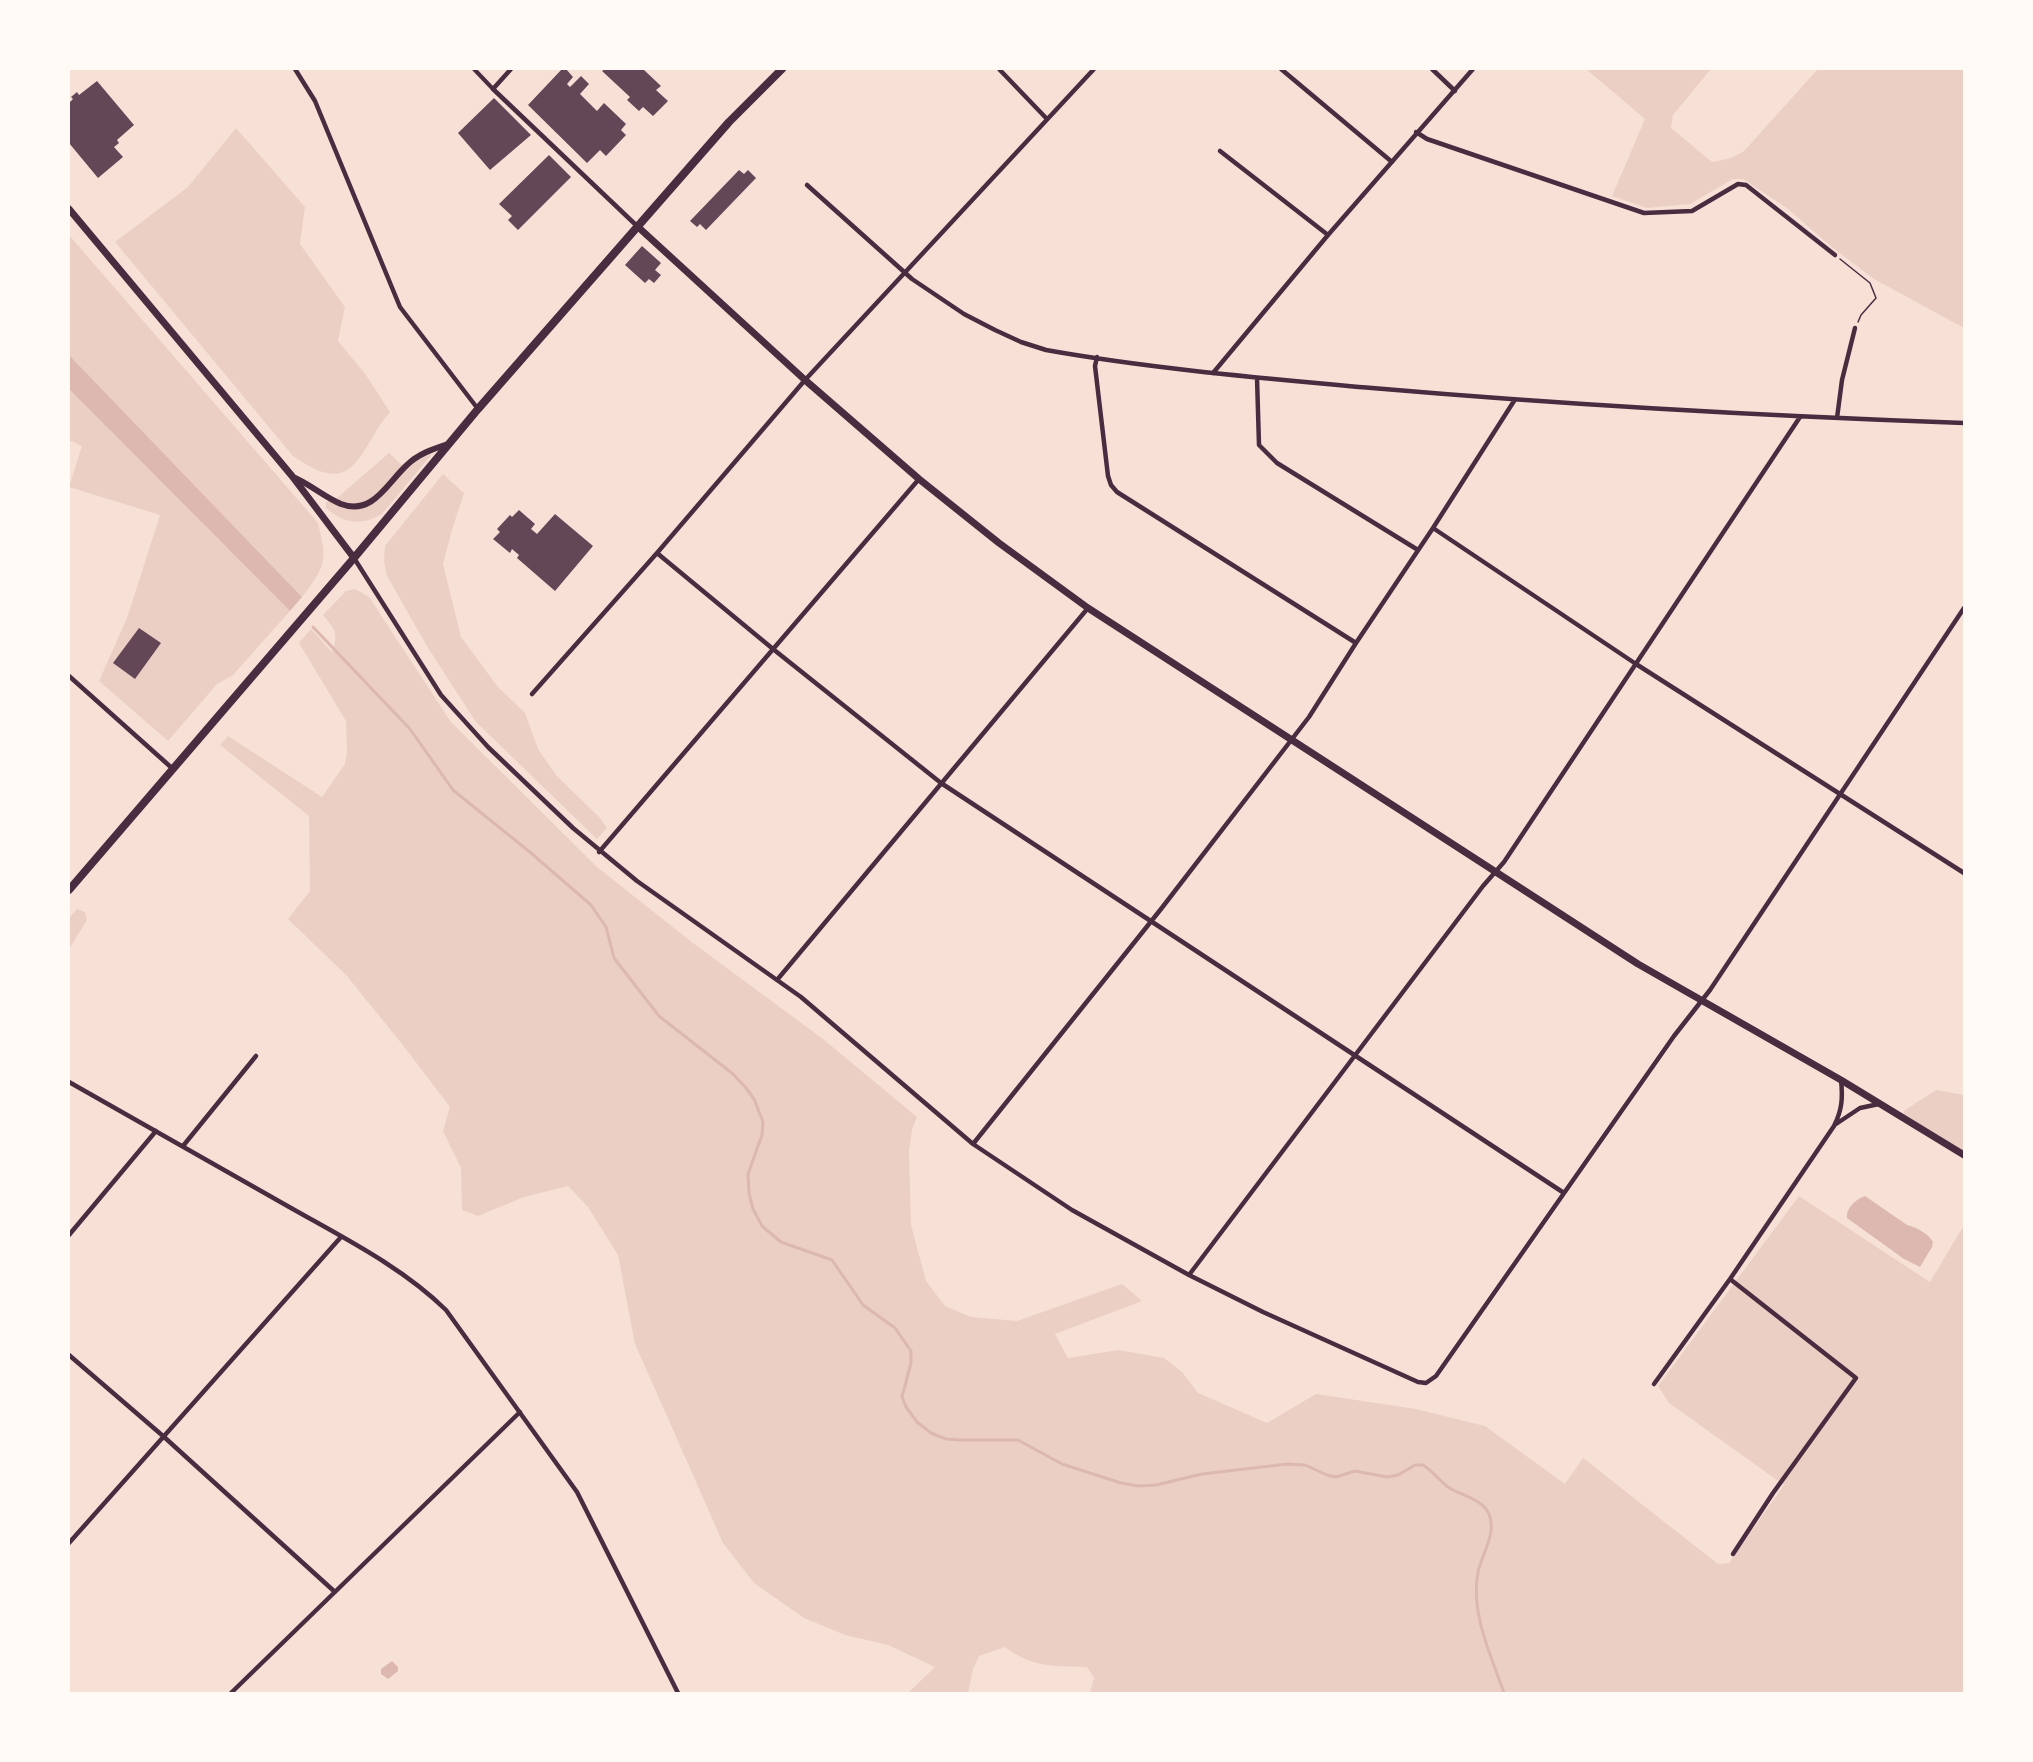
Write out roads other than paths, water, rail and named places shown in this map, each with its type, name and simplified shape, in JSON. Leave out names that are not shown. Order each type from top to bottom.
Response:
[{"type":"main road","points":[[69,890],[317,602],[478,409],[729,122],[782,69]]},
{"type":"main road","points":[[69,209],[292,477],[354,558]]},
{"type":"main road","points":[[637,226],[805,380],[919,479],[999,543],[1088,608],[1638,964],[1841,1080],[1964,1155]]},
{"type":"street","points":[[295,69],[315,100],[400,308],[478,409]]},
{"type":"street","points":[[474,69],[637,226]]},
{"type":"street","points":[[493,89],[511,69]]},
{"type":"street","points":[[999,69],[1047,119]]},
{"type":"street","points":[[532,694],[657,553],[805,380],[1094,69]]},
{"type":"street","points":[[1281,69],[1392,162]]},
{"type":"street","points":[[1432,69],[1455,91]]},
{"type":"street","points":[[1214,373],[1328,235],[1473,69]]},
{"type":"street","points":[[1416,132],[1427,139],[1644,213],[1692,211],[1738,184],[1746,185],[1835,255]]},
{"type":"street","points":[[1220,151],[1328,235]]},
{"type":"street","points":[[807,185],[905,273],[964,314],[1021,342],[1046,350],[1257,378],[1514,400],[1800,417],[1964,423]]},
{"type":"street","points":[[1837,418],[1842,380],[1855,328]]},
{"type":"street","points":[[1097,357],[1095,366],[1108,476],[1117,492],[1356,643]]},
{"type":"street","points":[[1257,378],[1259,445],[1277,463],[1418,550]]},
{"type":"street","points":[[974,1144],[1292,740],[1433,528],[1514,400]]},
{"type":"street","points":[[1188,1275],[1483,886],[1496,872],[1800,417]]},
{"type":"street","points":[[292,477],[306,482],[341,504],[360,506],[378,498],[405,466],[416,457],[448,444]]},
{"type":"street","points":[[599,852],[919,479]]},
{"type":"street","points":[[1433,528],[1636,664],[1964,873]]},
{"type":"street","points":[[657,553],[941,783],[1564,1193]]},
{"type":"street","points":[[354,558],[441,695],[488,747],[599,852],[824,1016],[974,1144],[1072,1210],[1188,1275],[1323,1340],[1418,1382],[1426,1383],[1436,1376],[1701,999],[1710,990],[1964,608]]},
{"type":"street","points":[[777,980],[1088,608]]},
{"type":"street","points":[[69,676],[173,769]]},
{"type":"street","points":[[183,1146],[256,1056]]},
{"type":"street","points":[[1654,1384],[1730,1279],[1834,1126],[1842,1103],[1841,1080]]},
{"type":"street","points":[[69,1082],[404,1274],[446,1310],[577,1492],[678,1693]]},
{"type":"street","points":[[1834,1126],[1860,1108],[1881,1104]]},
{"type":"street","points":[[69,1235],[156,1131]]},
{"type":"street","points":[[69,1543],[341,1237]]},
{"type":"street","points":[[1730,1279],[1856,1378],[1773,1493],[1733,1554]]},
{"type":"street","points":[[69,1355],[163,1436],[335,1592]]},
{"type":"street","points":[[231,1693],[520,1412]]},
{"type":"waterway","points":[[313,627],[410,729],[453,790],[591,905],[606,927],[614,958],[659,1016],[733,1074],[746,1088],[754,1099],[763,1122],[762,1135],[748,1174],[753,1209],[762,1226],[781,1242],[832,1260],[863,1305],[895,1328],[911,1351],[911,1363],[902,1397],[917,1422],[931,1433],[946,1439],[1018,1440],[1062,1464],[1121,1483],[1138,1486],[1156,1485],[1202,1474],[1287,1464],[1305,1465],[1336,1477],[1355,1471],[1387,1477],[1398,1475],[1415,1465],[1423,1465],[1451,1489],[1482,1505],[1489,1514],[1491,1529],[1478,1572],[1477,1603],[1483,1634],[1504,1693]]}]
